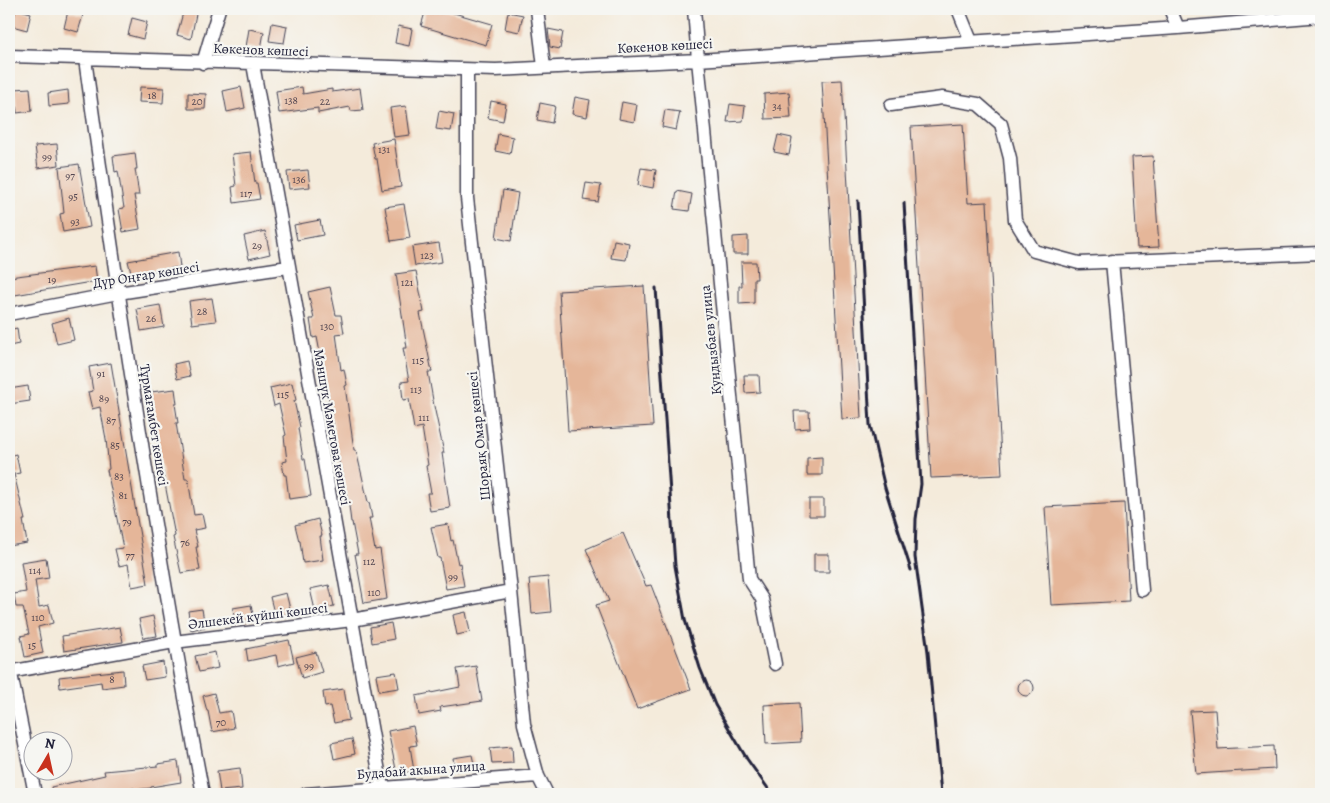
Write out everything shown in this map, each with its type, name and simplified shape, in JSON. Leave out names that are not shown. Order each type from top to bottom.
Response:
[{"type":"street","points":[[203,63],[219,9]]},
{"type":"street","points":[[537,9],[544,67]]},
{"type":"street","name":"Кундызбаев улица","points":[[694,9],[749,579],[762,599],[775,664]]},
{"type":"street","points":[[958,9],[971,41]]},
{"type":"street","points":[[1170,9],[1178,28]]},
{"type":"street","name":"Көкенов көшесі","points":[[9,56],[467,70],[698,60],[1178,28],[1321,16]]},
{"type":"street","name":"Тұрмағамбет көшесі","points":[[85,59],[118,293],[174,642],[203,794]]},
{"type":"street","name":"Мәншүк Мәметова көшесі","points":[[252,64],[383,791]]},
{"type":"street","name":"Шораяқ Омар көшесі","points":[[467,70],[467,198],[524,724],[538,776],[547,794]]},
{"type":"street","points":[[891,105],[942,98],[978,104],[1001,124],[1010,158],[1015,220],[1034,251],[1079,263],[1321,253]]},
{"type":"street","points":[[1112,261],[1142,590]]},
{"type":"street","name":"Дүр Оңғар көшесі","points":[[9,314],[118,293],[288,268]]},
{"type":"street","name":"Әлшекей күйші көшесі","points":[[9,669],[174,642],[352,620],[511,591]]},
{"type":"street","points":[[9,669],[36,794]]},
{"type":"street","name":"Будабай акына улица","points":[[306,794],[383,791],[538,776]]},
{"type":"building","points":[[16,9],[31,13],[27,30],[12,26]]},
{"type":"building","points":[[184,9],[197,9],[191,39],[177,35]]},
{"type":"building","points":[[426,9],[440,9],[492,24],[486,45],[421,26]]},
{"type":"building","points":[[68,11],[83,15],[78,32],[64,28]]},
{"type":"building","points":[[508,12],[523,15],[519,32],[505,29]]},
{"type":"building","points":[[132,18],[147,22],[143,39],[128,35]]},
{"type":"building","points":[[272,23],[287,26],[284,43],[269,41]]},
{"type":"building","points":[[398,26],[412,29],[409,46],[395,43]]},
{"type":"building","points":[[249,29],[264,32],[261,49],[246,47]]},
{"type":"building","points":[[548,29],[563,32],[560,49],[550,47]]},
{"type":"building","points":[[842,80],[861,418],[842,419],[822,81]]},
{"type":"building","points":[[140,87],[164,88],[163,103],[139,102]]},
{"type":"building","points":[[241,87],[245,108],[227,112],[223,91]]},
{"type":"building","points":[[302,87],[303,94],[332,89],[332,92],[360,88],[363,110],[351,111],[350,107],[318,113],[318,108],[279,113],[276,91]]},
{"type":"building","points":[[30,88],[32,111],[17,113],[15,89]]},
{"type":"building","points":[[68,90],[69,104],[49,106],[48,93]]},
{"type":"building","points":[[789,92],[791,118],[765,119],[764,94]]},
{"type":"building","points":[[188,93],[206,94],[205,109],[188,109]]},
{"type":"building","points":[[575,97],[590,100],[587,117],[572,114]]},
{"type":"building","points":[[491,101],[506,104],[503,121],[488,118]]},
{"type":"building","points":[[622,102],[637,105],[634,122],[619,119]]},
{"type":"building","points":[[540,103],[555,106],[552,123],[537,120]]},
{"type":"building","points":[[730,104],[745,106],[743,121],[727,122]]},
{"type":"building","points":[[406,106],[410,135],[394,137],[390,108]]},
{"type":"building","points":[[665,110],[680,112],[676,130],[662,127]]},
{"type":"building","points":[[439,111],[454,114],[451,131],[436,129]]},
{"type":"building","points":[[963,124],[968,203],[987,202],[1002,475],[931,478],[911,127]]},
{"type":"building","points":[[498,134],[513,137],[510,154],[495,151]]},
{"type":"building","points":[[778,135],[792,138],[789,155],[774,152]]},
{"type":"building","points":[[394,139],[401,187],[382,190],[377,159],[375,159],[372,143]]},
{"type":"building","points":[[57,144],[59,165],[38,168],[35,146]]},
{"type":"building","points":[[251,152],[255,183],[257,183],[260,199],[234,203],[232,187],[236,186],[232,154]]},
{"type":"building","points":[[135,153],[137,169],[135,169],[139,195],[134,195],[140,229],[123,232],[119,209],[124,208],[118,171],[115,172],[113,156]]},
{"type":"building","points":[[1153,156],[1159,247],[1137,248],[1132,157]]},
{"type":"building","points":[[79,164],[90,227],[63,232],[60,214],[64,213],[59,167]]},
{"type":"building","points":[[641,168],[656,170],[653,188],[638,185]]},
{"type":"building","points":[[308,170],[310,187],[289,189],[287,172]]},
{"type":"building","points":[[586,183],[601,185],[598,202],[583,200]]},
{"type":"building","points":[[503,190],[518,193],[511,241],[496,238]]},
{"type":"building","points":[[677,191],[692,194],[689,211],[674,209]]},
{"type":"building","points":[[404,204],[410,238],[391,241],[385,207]]},
{"type":"building","points":[[320,220],[323,235],[297,240],[294,225]]},
{"type":"building","points":[[265,231],[270,254],[249,259],[244,236]]},
{"type":"building","points":[[748,236],[748,254],[733,254],[733,237]]},
{"type":"building","points":[[614,240],[629,243],[626,260],[611,258]]},
{"type":"building","points":[[439,243],[442,262],[415,266],[412,247]]},
{"type":"building","points":[[178,252],[180,267],[132,277],[128,261]]},
{"type":"building","points":[[741,262],[756,262],[757,279],[754,279],[754,303],[739,304],[739,286],[742,286]]},
{"type":"building","points":[[95,266],[97,281],[9,296],[9,277]]},
{"type":"building","points":[[416,271],[424,312],[420,313],[432,372],[428,372],[444,453],[442,453],[450,508],[430,511],[427,493],[431,493],[422,427],[414,429],[409,399],[403,400],[401,382],[409,381],[403,348],[407,348],[396,274]]},
{"type":"building","points":[[644,286],[653,426],[568,431],[559,291]]},
{"type":"building","points":[[330,287],[336,315],[341,315],[344,333],[336,334],[341,370],[344,369],[354,450],[356,450],[369,502],[372,518],[369,518],[375,550],[380,549],[387,599],[364,603],[355,554],[358,554],[337,454],[317,337],[313,338],[310,319],[314,319],[308,292]]},
{"type":"building","points":[[212,298],[216,321],[192,324],[189,301]]},
{"type":"building","points":[[160,305],[164,327],[141,331],[137,309]]},
{"type":"building","points":[[69,318],[74,340],[57,344],[52,323]]},
{"type":"building","points":[[17,328],[19,344],[9,346],[9,330]]},
{"type":"building","points":[[187,361],[190,376],[177,379],[174,364]]},
{"type":"building","points":[[111,363],[148,584],[132,587],[128,564],[119,566],[115,549],[123,548],[107,470],[109,469],[106,439],[100,407],[92,409],[88,392],[93,391],[89,367]]},
{"type":"building","points":[[744,375],[759,375],[760,392],[745,393]]},
{"type":"building","points":[[292,383],[300,427],[298,428],[303,459],[305,459],[311,496],[289,499],[286,475],[284,475],[282,462],[287,461],[284,436],[286,435],[279,404],[274,406],[270,388]]},
{"type":"building","points":[[28,386],[30,401],[9,404],[9,389]]},
{"type":"building","points":[[175,389],[178,423],[176,423],[185,479],[188,479],[194,515],[202,514],[205,528],[194,530],[200,570],[181,573],[173,537],[175,536],[160,458],[151,392]]},
{"type":"building","points":[[794,411],[809,411],[810,428],[795,429]]},
{"type":"building","points":[[16,454],[20,473],[14,474],[25,520],[23,520],[27,543],[9,546],[9,456]]},
{"type":"building","points":[[822,457],[822,475],[807,475],[807,458]]},
{"type":"building","points":[[809,499],[824,499],[824,516],[809,516]]},
{"type":"building","points":[[1124,503],[1129,601],[1051,605],[1045,507]]},
{"type":"building","points":[[318,519],[322,536],[320,536],[323,560],[303,563],[300,541],[295,525]]},
{"type":"building","points":[[448,524],[458,564],[460,563],[464,586],[446,589],[431,527]]},
{"type":"building","points":[[623,533],[646,586],[651,585],[691,689],[637,709],[596,605],[609,601],[586,549]]},
{"type":"building","points":[[814,554],[829,554],[829,572],[814,572]]},
{"type":"building","points":[[46,558],[49,578],[35,580],[39,607],[49,605],[53,623],[38,627],[43,653],[25,657],[21,636],[29,634],[23,607],[16,607],[14,594],[26,592],[21,562]]},
{"type":"building","points":[[548,577],[551,612],[532,614],[529,579]]},
{"type":"building","points":[[329,585],[334,606],[315,610],[310,589]]},
{"type":"building","points":[[286,593],[291,613],[275,617],[270,597]]},
{"type":"building","points":[[251,605],[254,620],[235,624],[233,608]]},
{"type":"building","points":[[202,609],[205,627],[191,630],[188,611]]},
{"type":"building","points":[[466,612],[470,632],[457,635],[453,615]]},
{"type":"building","points":[[153,616],[157,636],[143,638],[139,619]]},
{"type":"building","points":[[391,623],[394,639],[372,643],[370,627]]},
{"type":"building","points":[[120,627],[123,642],[64,651],[62,636]]},
{"type":"building","points":[[289,640],[294,662],[278,666],[276,655],[248,661],[246,649]]},
{"type":"building","points":[[215,652],[218,668],[199,672],[195,656]]},
{"type":"building","points":[[316,652],[322,672],[302,678],[296,657]]},
{"type":"building","points":[[163,662],[165,677],[145,680],[142,666]]},
{"type":"building","points":[[476,666],[482,701],[440,707],[441,711],[419,715],[416,696],[460,687],[457,669]]},
{"type":"building","points":[[123,670],[124,685],[102,688],[101,682],[60,688],[59,677]]},
{"type":"building","points":[[396,672],[399,688],[379,691],[376,675]]},
{"type":"building","points":[[1026,680],[1032,682],[1034,688],[1032,694],[1026,696],[1020,694],[1018,688],[1020,682]]},
{"type":"building","points":[[344,689],[349,720],[334,723],[330,706],[325,707],[323,692]]},
{"type":"building","points":[[214,693],[219,713],[231,711],[234,728],[212,732],[203,696]]},
{"type":"building","points":[[799,703],[801,742],[766,744],[764,705]]},
{"type":"building","points":[[1215,710],[1218,749],[1274,746],[1275,769],[1196,774],[1190,711]]},
{"type":"building","points":[[413,726],[417,745],[410,746],[414,771],[397,774],[388,731]]},
{"type":"building","points":[[352,739],[355,754],[334,759],[331,743]]},
{"type":"building","points":[[512,746],[513,763],[492,764],[490,748]]},
{"type":"building","points":[[472,755],[475,768],[455,771],[453,758]]},
{"type":"building","points":[[178,761],[181,782],[101,794],[52,794],[51,787],[105,775],[104,771],[158,766],[158,764]]},
{"type":"building","points":[[240,768],[242,789],[220,791],[217,771]]},
{"type":"railway","points":[[858,201],[870,425],[885,488],[911,570]]},
{"type":"railway","points":[[904,203],[921,484],[916,519],[915,557],[928,652],[941,794]]},
{"type":"railway","points":[[656,288],[675,566],[685,620],[700,668],[715,705],[747,759],[772,794]]}]
